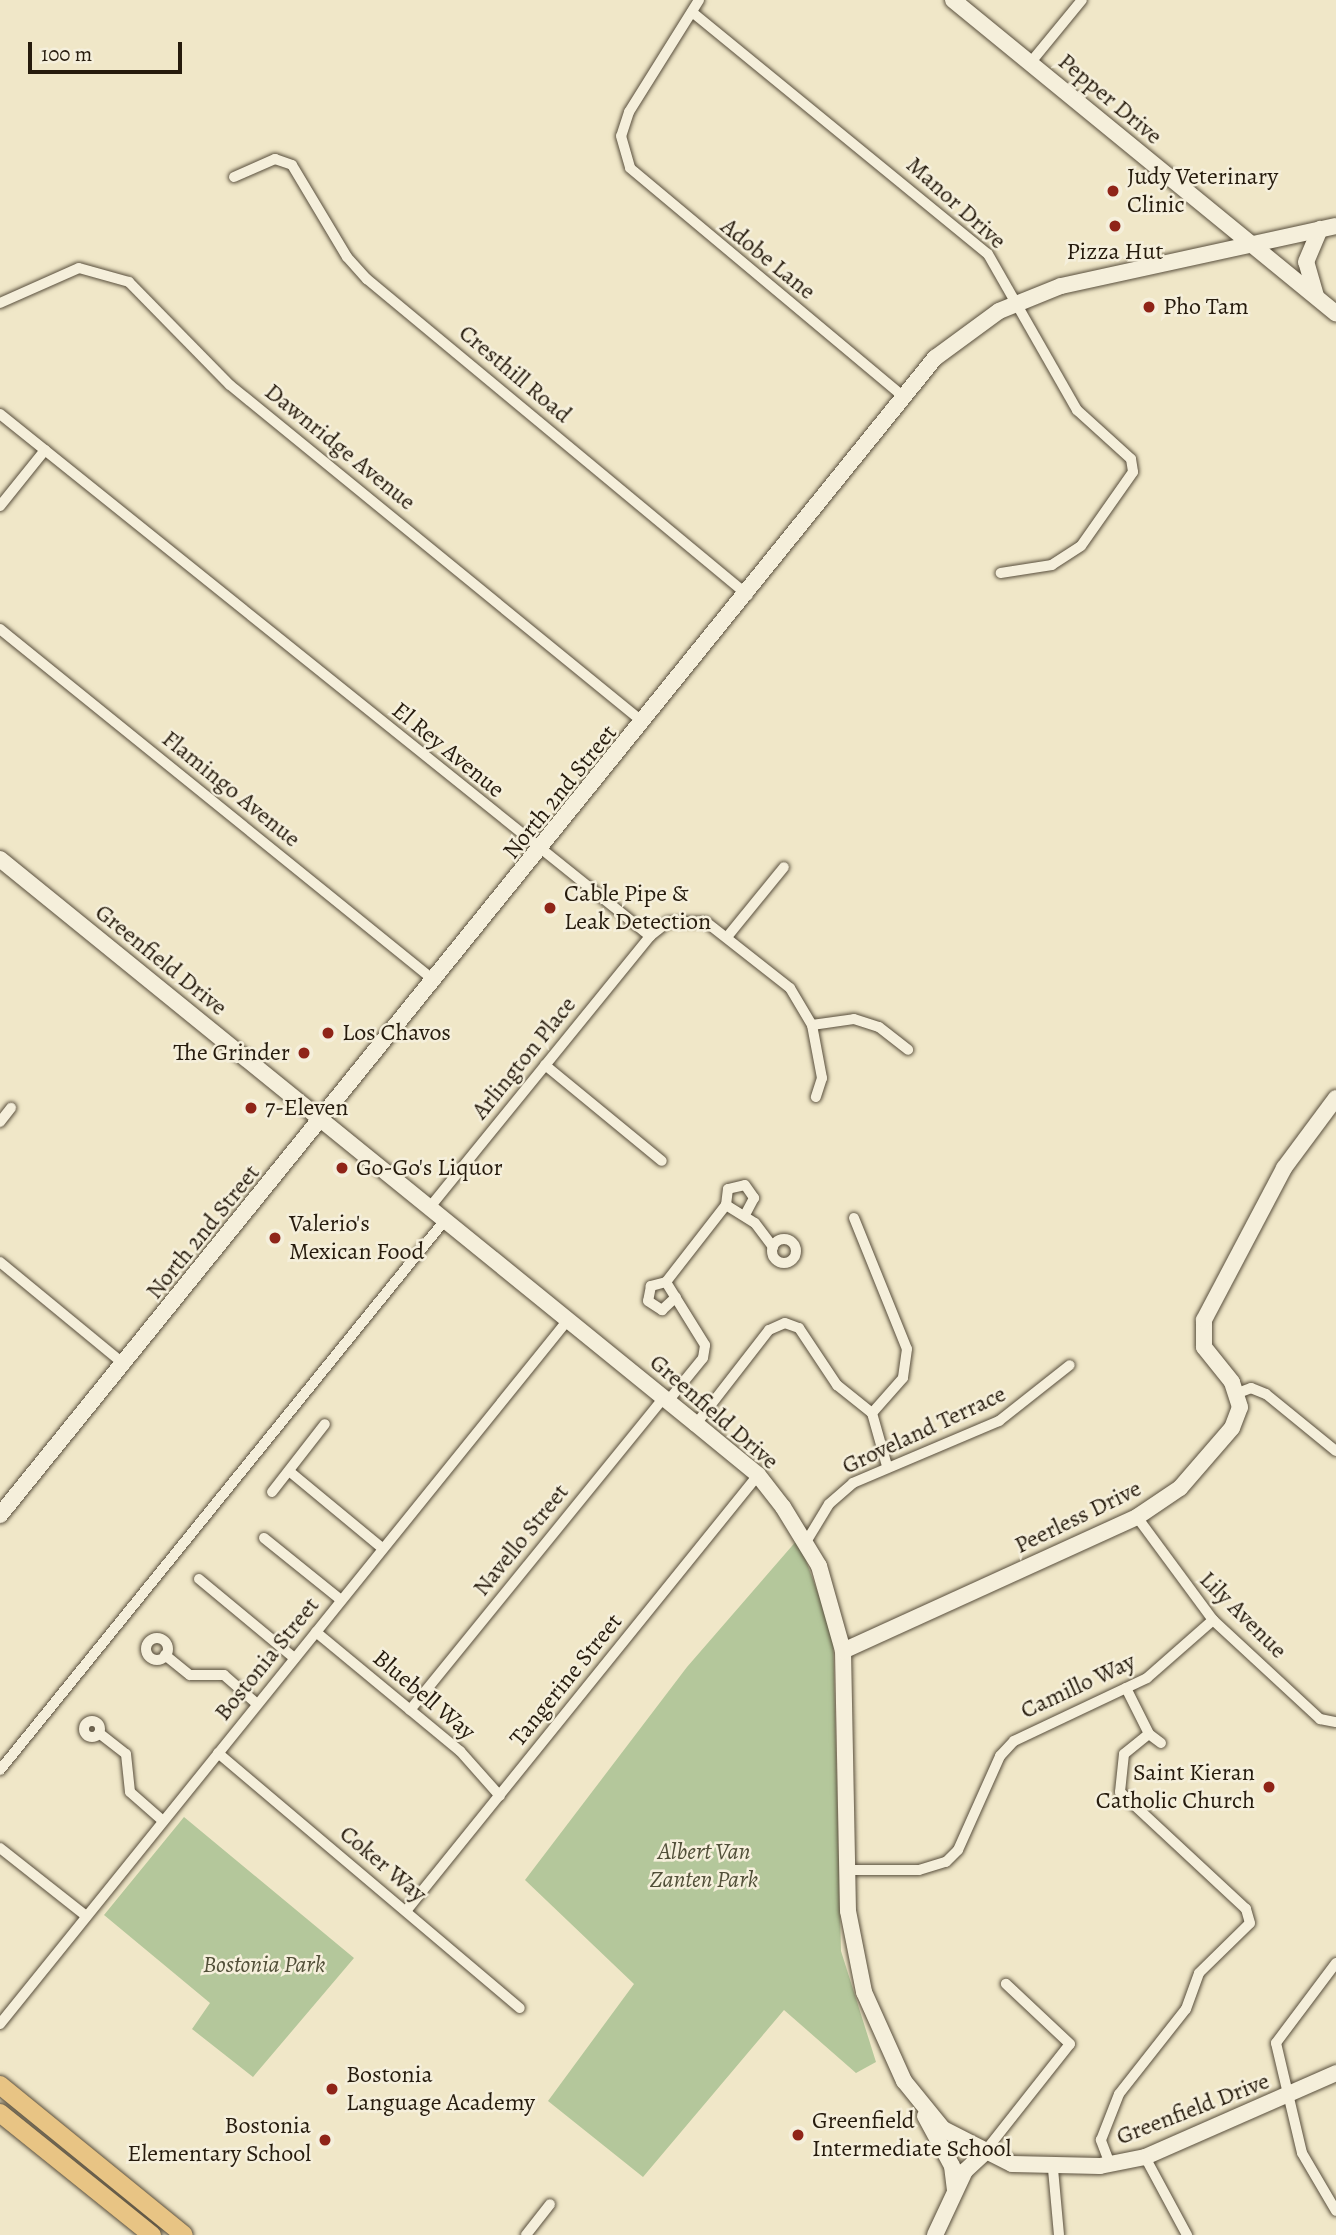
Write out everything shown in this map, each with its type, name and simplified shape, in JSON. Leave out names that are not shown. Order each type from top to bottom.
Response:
[{"type":"main road","name":"Pepper Drive","points":[[953,0],[1336,313]]},
{"type":"main road","name":"North 2nd Street","points":[[0,1515],[125,1365],[748,595],[903,396],[947,347],[1018,302],[1061,286],[1328,227]]},
{"type":"main road","points":[[1317,298],[1306,262],[1328,227]]},
{"type":"main road","name":"Greenfield Drive","points":[[0,859],[325,1119],[567,1321],[758,1475],[806,1542],[843,1651],[846,1870],[864,1992],[881,2039],[922,2107],[983,2154],[1053,2169],[1110,2164],[1145,2157],[1289,2097],[1336,2073]]},
{"type":"main road","points":[[1238,1393],[1204,1347],[1204,1320],[1284,1168],[1336,1098]]},
{"type":"main road","name":"Peerless Drive","points":[[843,1651],[1137,1517],[1180,1488],[1232,1428],[1238,1393]]},
{"type":"main road","points":[[0,2085],[184,2235]]},
{"type":"main road","points":[[922,2107],[952,2166],[955,2191]]},
{"type":"main road","points":[[0,2113],[152,2235]]},
{"type":"main road","points":[[935,2235],[955,2191],[983,2154]]},
{"type":"street","points":[[692,12],[699,0]]},
{"type":"street","points":[[1031,62],[1082,0]]},
{"type":"street","name":"Adobe Lane","points":[[692,12],[645,82],[622,145],[643,185],[903,396]]},
{"type":"street","name":"Manor Drive","points":[[692,12],[988,254],[1018,302],[1077,410],[1131,459],[1133,472],[1081,546],[1052,565],[1001,573]]},
{"type":"street","name":"Cresthill Road","points":[[234,177],[283,161],[299,172],[323,221],[367,278],[748,595]]},
{"type":"street","name":"Dawnridge Avenue","points":[[0,303],[79,268],[129,282],[230,385],[644,723]]},
{"type":"street","name":"El Rey Avenue","points":[[0,414],[650,936]]},
{"type":"street","points":[[0,506],[45,450]]},
{"type":"street","name":"Flamingo Avenue","points":[[0,629],[435,981]]},
{"type":"street","points":[[727,937],[784,867]]},
{"type":"street","points":[[650,936],[668,922],[697,919],[727,937],[790,988],[813,1025],[822,1078],[816,1097]]},
{"type":"street","name":"Arlington Place","points":[[430,1207],[650,936]]},
{"type":"street","points":[[813,1025],[854,1019],[879,1027],[908,1051]]},
{"type":"street","points":[[545,1065],[662,1161]]},
{"type":"street","points":[[0,1122],[11,1108]]},
{"type":"street","points":[[666,1282],[676,1297],[667,1309],[650,1305],[650,1286],[666,1282],[726,1205],[728,1189],[745,1185],[754,1198],[745,1215]]},
{"type":"street","points":[[726,1205],[745,1215],[773,1247]]},
{"type":"street","points":[[854,1217],[907,1349],[903,1378],[872,1413]]},
{"type":"street","points":[[0,1770],[445,1220]]},
{"type":"street","points":[[0,1262],[125,1365]]},
{"type":"street","name":"Navello Street","points":[[410,1710],[705,1353],[676,1297]]},
{"type":"street","name":"Bostonia Street","points":[[0,2024],[567,1321]]},
{"type":"street","points":[[696,1424],[769,1330],[785,1323],[799,1328],[837,1385],[872,1413],[887,1466]]},
{"type":"street","name":"Groveland Terrace","points":[[806,1542],[841,1492],[887,1466],[999,1421],[1070,1365]]},
{"type":"street","points":[[1238,1393],[1251,1388],[1266,1394],[1336,1451]]},
{"type":"street","points":[[272,1492],[325,1424]]},
{"type":"street","points":[[289,1471],[382,1548]]},
{"type":"street","name":"Tangerine Street","points":[[406,1911],[758,1475]]},
{"type":"street","name":"Lily Avenue","points":[[1137,1517],[1213,1620],[1320,1719],[1336,1722]]},
{"type":"street","points":[[264,1538],[341,1600]]},
{"type":"street","points":[[199,1579],[295,1658]]},
{"type":"street","name":"Camillo Way","points":[[846,1870],[919,1870],[946,1862],[958,1850],[1000,1756],[1014,1741],[1126,1688],[1169,1664],[1213,1620]]},
{"type":"street","name":"Bluebell Way","points":[[316,1632],[460,1751],[500,1796]]},
{"type":"street","points":[[165,1656],[190,1675],[224,1675],[257,1704]]},
{"type":"street","points":[[1126,1688],[1149,1734],[1161,1743]]},
{"type":"street","points":[[99,1733],[126,1754],[130,1792],[163,1821]]},
{"type":"street","points":[[1110,2164],[1101,2140],[1119,2094],[1186,2009],[1199,1973],[1250,1923],[1246,1909],[1120,1792],[1124,1754],[1149,1734]]},
{"type":"street","name":"Coker Way","points":[[218,1753],[520,2008]]},
{"type":"street","points":[[0,1847],[86,1916]]},
{"type":"street","points":[[1336,1963],[1280,2032],[1277,2055],[1306,2162],[1336,2211]]},
{"type":"street","points":[[983,2154],[1070,2044],[1006,1983]]},
{"type":"street","points":[[1145,2157],[1187,2235]]},
{"type":"street","points":[[1053,2169],[1059,2235]]},
{"type":"street","points":[[526,2235],[550,2204]]},
{"type":"green space","name":"Albert Van Zanten Park","points":[[798,1539],[833,1634],[841,1951],[876,2062],[856,2073],[784,2010],[643,2177],[548,2101],[634,1984],[525,1880],[687,1667]]},
{"type":"green space","name":"Bostonia Park","points":[[184,1817],[354,1958],[253,2077],[192,2029],[210,2003],[104,1915]]},
{"type":"place","name":"Judy Veterinary Clinic","points":[[1113,191]]},
{"type":"place","name":"Pizza Hut","points":[[1115,226]]},
{"type":"place","name":"Pho Tam","points":[[1149,307]]},
{"type":"place","name":"Cable Pipe & Leak Detection","points":[[550,908]]},
{"type":"place","name":"Los Chavos","points":[[328,1033]]},
{"type":"place","name":"The Grinder","points":[[304,1053]]},
{"type":"place","name":"7-Eleven","points":[[251,1108]]},
{"type":"place","name":"Go-Go's Liquor","points":[[342,1168]]},
{"type":"place","name":"Valerio's Mexican Food","points":[[275,1238]]},
{"type":"place","name":"Saint Kieran Catholic Church","points":[[1269,1787]]},
{"type":"place","name":"Bostonia Language Academy","points":[[332,2089]]},
{"type":"place","name":"Greenfield Intermediate School","points":[[798,2135]]},
{"type":"place","name":"Bostonia Elementary School","points":[[325,2140]]}]
